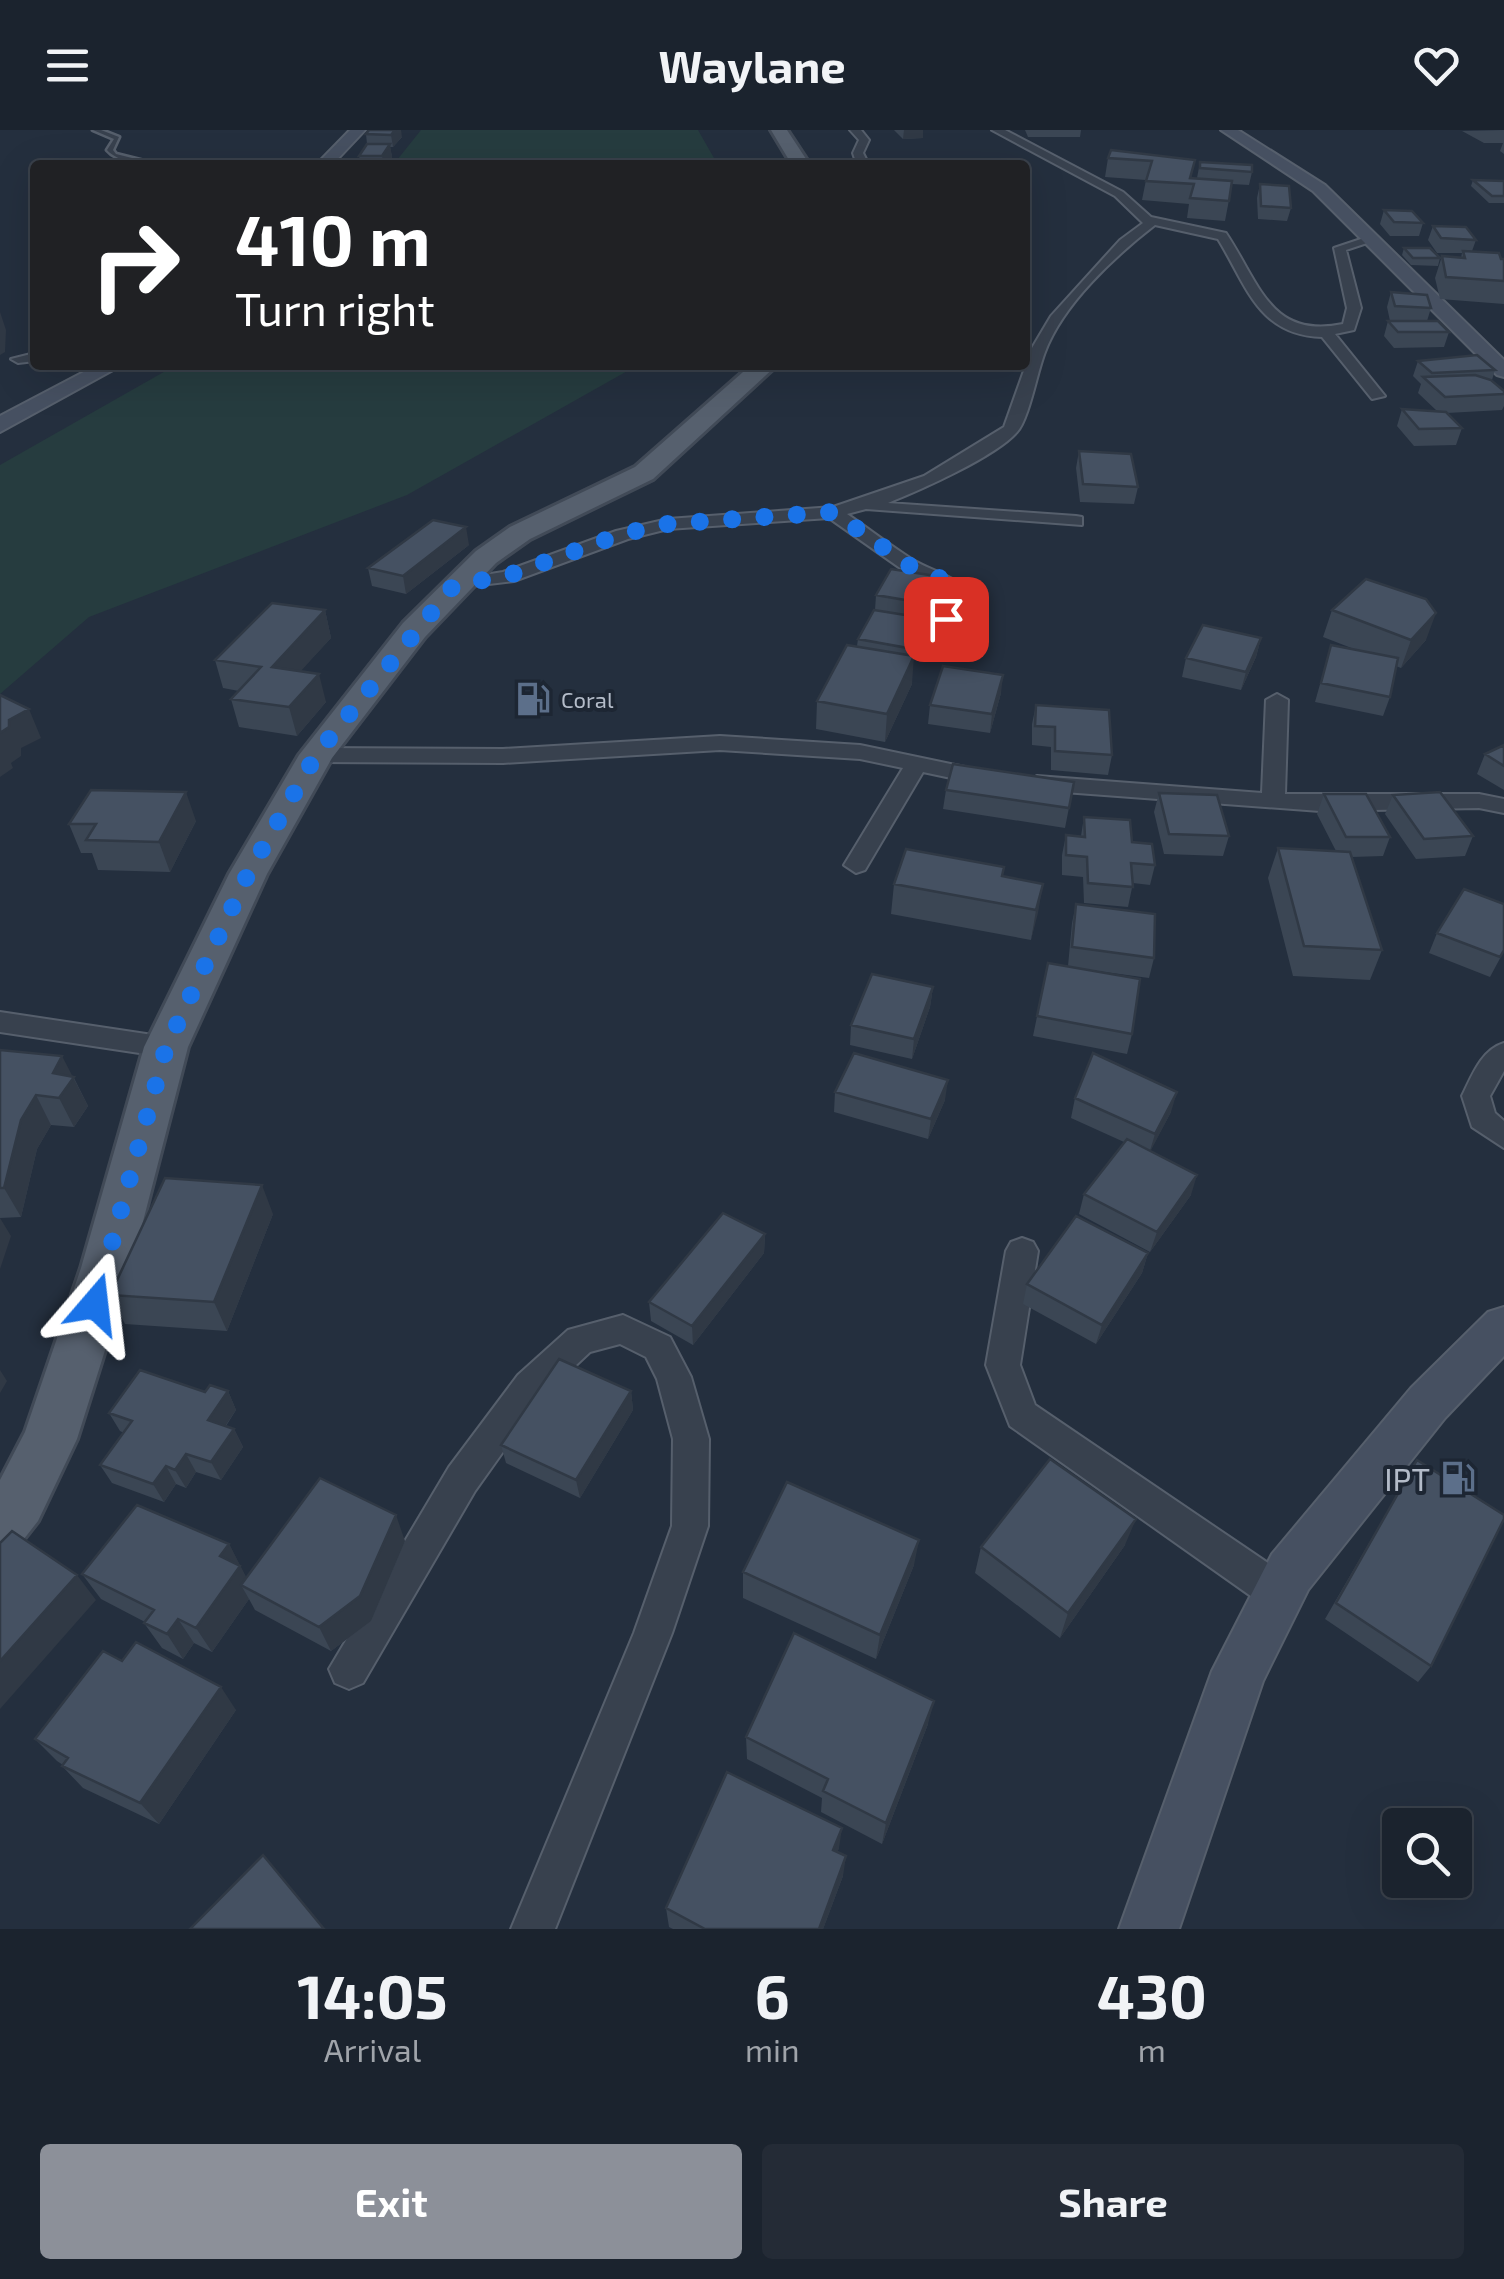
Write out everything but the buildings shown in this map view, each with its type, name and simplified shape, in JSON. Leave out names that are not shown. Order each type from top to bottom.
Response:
[{"type":"main road","points":[[329,160],[358,130]]},
{"type":"main road","points":[[780,130],[786,148],[797,160]]},
{"type":"main road","points":[[1228,130],[1319,188],[1504,371]]},
{"type":"main road","points":[[0,425],[104,370]]},
{"type":"main road","points":[[0,1525],[18,1502],[50,1439],[106,1268],[166,1048],[248,874],[316,755],[454,585],[520,533],[644,474],[759,370]]},
{"type":"main road","points":[[1149,1929],[1239,1672],[1290,1572],[1428,1403],[1504,1326]]},
{"type":"street","points":[[855,130],[864,140],[858,153],[861,160]]},
{"type":"street","points":[[997,130],[1119,194],[1152,222],[1222,236],[1267,316],[1293,329],[1326,332],[1348,327],[1354,318],[1340,248],[1369,238]]},
{"type":"street","points":[[454,585],[507,576],[622,534],[668,524],[833,512],[930,480],[1011,429],[1039,348],[1058,316],[1124,243],[1152,222]]},
{"type":"street","points":[[1326,332],[1377,396]]},
{"type":"street","points":[[861,505],[1076,520]]},
{"type":"street","points":[[833,512],[910,566],[949,582],[964,597],[946,619]]},
{"type":"street","points":[[1273,801],[1277,700]]},
{"type":"street","points":[[316,755],[503,756],[720,743],[860,752],[1007,781],[1273,801],[1479,802],[1504,806]]},
{"type":"street","points":[[856,864],[916,766]]},
{"type":"street","points":[[0,1022],[166,1048]]},
{"type":"street","points":[[1504,1053],[1488,1070],[1476,1096],[1482,1120],[1504,1137]]},
{"type":"street","points":[[1022,1251],[1003,1365],[1022,1415],[1279,1593]]},
{"type":"street","points":[[350,1669],[462,1479],[551,1363],[580,1340],[623,1329],[658,1347],[674,1376],[691,1439],[690,1526],[653,1632],[533,1929]]},
{"type":"lane","points":[[96,130],[116,138],[110,150],[114,155],[136,160]]},
{"type":"green space","points":[[421,130],[698,130],[715,160],[397,160]]},
{"type":"green space","points":[[167,370],[629,370],[407,495],[89,617],[0,694],[0,465]]},
{"type":"place","name":"Coral","points":[[533,699]]},
{"type":"place","name":"IPT","points":[[1458,1478]]},
{"type":"route","points":[[95,1304],[166,1048],[248,874],[316,755],[454,585],[507,576],[622,534],[668,524],[833,512],[910,566],[949,582],[964,597],[946,619]]}]
